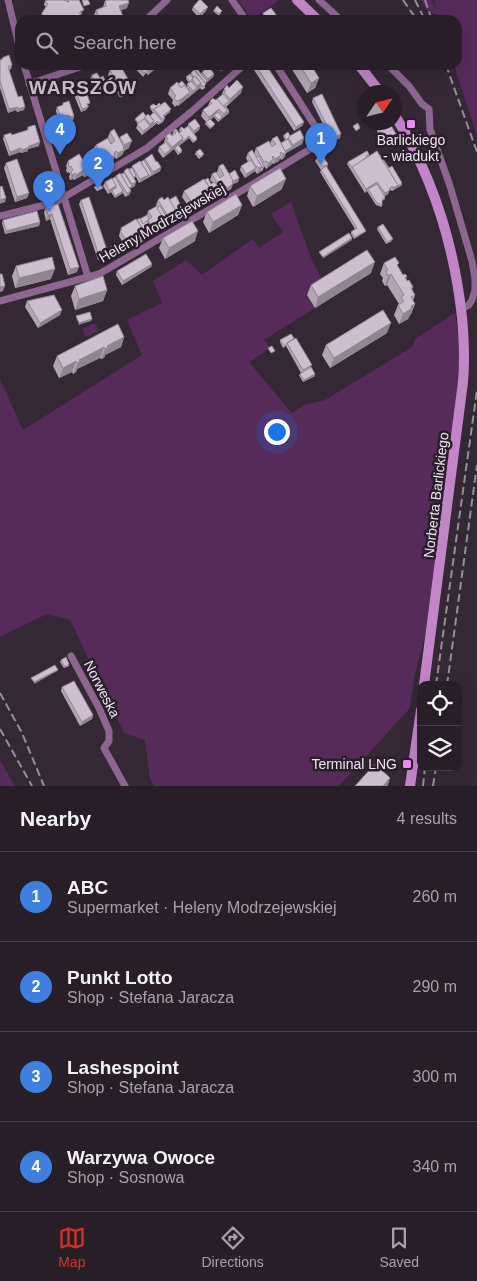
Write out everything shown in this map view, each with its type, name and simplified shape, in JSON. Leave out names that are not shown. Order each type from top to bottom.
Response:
[{"type":"street","points":[[8,0],[15,29]]},
{"type":"street","points":[[151,15],[167,0]]},
{"type":"street","points":[[232,0],[242,15]]},
{"type":"street","points":[[297,0],[313,15]]},
{"type":"street","points":[[319,0],[336,15]]},
{"type":"street","points":[[25,70],[88,277]]},
{"type":"street","points":[[29,84],[71,70]]},
{"type":"street","points":[[0,216],[56,202],[147,148],[238,70]]},
{"type":"street","name":"Heleny Modrzejewskiej","points":[[0,301],[100,274],[320,143],[322,137],[279,70]]},
{"type":"street","points":[[363,70],[375,85]]},
{"type":"street","points":[[393,70],[429,110],[430,129],[450,186],[472,261],[475,279],[475,290],[472,300],[469,305],[461,308]]},
{"type":"street","name":"Norberta Barlickiego","points":[[402,129],[428,179],[440,211],[452,253],[461,308],[465,356],[425,681]]},
{"type":"street","name":"Norweska","points":[[71,656],[110,731],[109,741],[104,748],[125,786]]},
{"type":"street","points":[[410,786],[419,726]]},
{"type":"shaded area","points":[[238,0],[279,0],[259,15],[248,15]]},
{"type":"shaded area","points":[[421,0],[431,0],[436,8],[434,0],[477,0],[477,136],[456,70],[462,70],[462,15],[437,15],[427,11]]},
{"type":"shaded area","points":[[291,202],[311,258],[324,284],[307,295],[315,308],[264,340],[270,348],[249,362],[292,413],[304,405],[325,400],[412,347],[415,339],[455,313],[460,344],[460,373],[427,628],[415,674],[410,708],[339,786],[154,786],[150,778],[145,740],[124,733],[70,620],[47,614],[0,637],[0,379],[23,430],[142,355],[127,320],[162,303],[153,281],[186,260],[202,275],[253,239],[259,248],[283,232],[271,214]]},
{"type":"shaded area","points":[[95,323],[99,331],[86,337],[82,329]]},
{"type":"shaded area","points":[[0,760],[15,786],[0,786]]},
{"type":"building","points":[[63,0],[69,2],[68,0],[79,0],[84,10],[80,12],[80,15],[42,15],[48,4],[45,1]]},
{"type":"building","points":[[82,0],[88,0],[90,4],[84,6]]},
{"type":"building","points":[[128,0],[129,3],[119,6],[122,15],[98,15],[96,10],[106,6],[105,1]]},
{"type":"building","points":[[199,0],[208,7],[200,14],[193,7]]},
{"type":"building","points":[[217,6],[222,11],[219,14],[214,10]]},
{"type":"building","points":[[271,8],[276,15],[264,15],[263,13]]},
{"type":"building","points":[[9,55],[12,65],[8,67],[18,97],[22,96],[25,107],[18,109],[18,107],[9,109],[0,81],[0,60]]},
{"type":"building","points":[[110,70],[123,70],[128,79],[117,83]]},
{"type":"building","points":[[194,70],[206,84],[203,87],[191,73]]},
{"type":"building","points":[[195,70],[198,70],[207,81],[205,83]]},
{"type":"building","points":[[211,70],[214,74],[208,79],[202,72]]},
{"type":"building","points":[[259,70],[269,70],[304,122],[296,127]]},
{"type":"building","points":[[303,70],[314,70],[319,78],[311,83]]},
{"type":"building","points":[[97,73],[100,78],[103,76],[107,86],[97,90],[92,75]]},
{"type":"building","points":[[190,74],[193,78],[190,82],[186,77]]},
{"type":"building","points":[[195,76],[201,83],[197,86],[192,79]]},
{"type":"building","points":[[237,80],[243,87],[230,99],[224,92],[226,91],[224,89],[227,85],[229,88]]},
{"type":"building","points":[[182,81],[192,93],[189,95],[190,92],[184,85],[181,88],[178,84]]},
{"type":"building","points":[[191,81],[197,88],[193,91],[187,84]]},
{"type":"building","points":[[177,82],[181,88],[184,85],[190,92],[177,101],[170,88]]},
{"type":"building","points":[[85,88],[90,103],[87,104],[88,107],[82,109],[76,91]]},
{"type":"building","points":[[123,89],[126,95],[120,97],[117,91]]},
{"type":"building","points":[[223,94],[229,101],[223,106],[217,99]]},
{"type":"building","points":[[322,94],[341,134],[333,138],[313,98]]},
{"type":"building","points":[[213,98],[217,99],[227,110],[224,114],[219,109],[209,117],[203,110],[212,103],[210,101]]},
{"type":"building","points":[[69,101],[74,116],[70,117],[69,115],[61,118],[57,107]]},
{"type":"building","points":[[165,102],[171,109],[163,116],[165,118],[162,119],[154,109]]},
{"type":"building","points":[[159,103],[161,105],[154,109],[154,111],[150,106],[154,104],[156,106]]},
{"type":"building","points":[[143,112],[146,116],[139,123],[135,119]]},
{"type":"building","points":[[154,112],[162,121],[159,123],[157,121],[153,125],[154,121],[150,116]]},
{"type":"building","points":[[218,112],[222,117],[219,120],[214,115]]},
{"type":"building","points":[[148,114],[154,121],[150,124],[145,117]]},
{"type":"building","points":[[144,119],[150,126],[143,131],[137,124]]},
{"type":"building","points":[[195,119],[200,126],[194,131],[188,124]]},
{"type":"building","points":[[210,119],[215,124],[210,128],[206,122]]},
{"type":"building","points":[[357,124],[357,130],[356,131],[353,126]]},
{"type":"building","points":[[35,125],[40,142],[22,150],[21,148],[10,152],[4,135],[11,133],[12,135],[28,130],[28,127]]},
{"type":"building","points":[[188,126],[197,138],[194,142],[189,136],[182,142],[183,138],[179,133],[182,131],[180,128],[184,129]]},
{"type":"building","points":[[114,129],[124,150],[118,153],[116,151],[115,155],[111,158],[109,155],[106,157],[107,160],[103,162],[101,160],[92,165],[87,168],[89,170],[86,172],[85,169],[76,175],[75,173],[72,175],[71,172],[73,170],[71,166],[69,167],[68,161],[79,154],[83,160],[99,151],[96,145],[108,138],[111,144],[115,141],[110,132]]},
{"type":"building","points":[[176,129],[183,138],[172,147],[166,140],[168,139],[166,136],[170,133],[172,136],[176,133],[174,130]]},
{"type":"building","points":[[300,130],[304,138],[293,145],[288,137]]},
{"type":"building","points":[[379,130],[394,130],[396,134],[386,140]]},
{"type":"building","points":[[288,132],[290,136],[286,140],[284,135]]},
{"type":"building","points":[[127,133],[132,141],[124,145],[120,137]]},
{"type":"building","points":[[277,136],[286,152],[283,154],[281,152],[281,155],[275,159],[273,156],[273,160],[268,163],[264,162],[256,148],[269,141],[272,147],[276,144],[272,139]]},
{"type":"building","points":[[288,139],[292,147],[285,151],[281,143]]},
{"type":"building","points":[[166,142],[171,149],[165,154],[159,147]]},
{"type":"building","points":[[178,145],[182,150],[179,153],[175,148]]},
{"type":"building","points":[[94,148],[97,152],[92,155],[90,151]]},
{"type":"building","points":[[200,149],[204,154],[200,157],[196,152]]},
{"type":"building","points":[[252,150],[262,167],[256,167],[248,153]]},
{"type":"building","points":[[367,151],[369,154],[367,157],[352,168],[348,162]]},
{"type":"building","points":[[377,151],[398,185],[393,188],[392,186],[385,193],[377,182],[366,189],[352,167]]},
{"type":"building","points":[[152,154],[161,167],[153,172],[145,159]]},
{"type":"building","points":[[322,155],[328,164],[323,167],[317,158]]},
{"type":"building","points":[[259,156],[264,167],[261,168],[256,157]]},
{"type":"building","points":[[380,156],[389,168],[392,166],[402,183],[398,186],[398,185]]},
{"type":"building","points":[[17,159],[29,193],[17,197],[6,163]]},
{"type":"building","points":[[144,160],[152,174],[148,177],[149,175],[141,162]]},
{"type":"building","points":[[251,160],[256,168],[246,174],[241,166]]},
{"type":"building","points":[[140,161],[149,175],[140,179],[132,166]]},
{"type":"building","points":[[223,164],[233,180],[233,184],[227,188],[225,185],[223,186],[225,189],[222,191],[212,174],[216,172],[220,178],[224,175],[219,166]]},
{"type":"building","points":[[326,166],[366,231],[355,237],[351,232],[357,228],[321,170]]},
{"type":"building","points":[[128,168],[136,182],[132,184],[124,171]]},
{"type":"building","points":[[132,168],[136,176],[133,177],[129,169]]},
{"type":"building","points":[[280,168],[286,179],[257,196],[250,186]]},
{"type":"building","points":[[235,170],[239,178],[232,182],[233,180],[229,174]]},
{"type":"building","points":[[120,173],[131,191],[127,193],[116,176]]},
{"type":"building","points":[[124,173],[132,186],[129,188],[121,174]]},
{"type":"building","points":[[115,177],[123,191],[115,196],[112,190],[116,186],[112,179]]},
{"type":"building","points":[[112,178],[116,186],[109,190],[105,182]]},
{"type":"building","points":[[208,178],[211,184],[215,182],[220,190],[213,193],[205,180]]},
{"type":"building","points":[[204,179],[214,195],[212,197],[210,194],[206,196],[208,199],[204,201],[202,198],[193,204],[184,191]]},
{"type":"building","points":[[100,184],[103,188],[97,191],[94,187]]},
{"type":"building","points":[[377,184],[385,197],[382,200],[382,205],[377,203],[368,189]]},
{"type":"building","points":[[2,186],[6,198],[0,200],[0,187]]},
{"type":"building","points":[[236,194],[242,205],[213,222],[207,212]]},
{"type":"building","points":[[176,196],[183,210],[176,214],[169,200]]},
{"type":"building","points":[[89,197],[108,253],[99,256],[81,200]]},
{"type":"building","points":[[162,197],[164,200],[168,197],[177,213],[175,214],[177,217],[172,219],[171,216],[169,218],[158,200]]},
{"type":"building","points":[[58,204],[79,267],[70,269],[52,214],[48,215],[46,207]]},
{"type":"building","points":[[157,206],[167,223],[164,224],[162,221],[156,229],[154,226],[152,227],[148,220],[152,217],[148,211]]},
{"type":"building","points":[[160,206],[168,219],[165,221],[157,208]]},
{"type":"building","points":[[37,211],[40,222],[6,231],[3,220]]},
{"type":"building","points":[[147,215],[149,219],[143,224],[140,219]]},
{"type":"building","points":[[140,218],[143,224],[147,221],[152,229],[148,231],[150,234],[146,236],[137,220]]},
{"type":"building","points":[[136,219],[145,232],[145,236],[139,239],[137,236],[129,241],[127,238],[126,240],[120,231],[122,230],[121,228]]},
{"type":"building","points":[[192,221],[198,231],[169,248],[163,238]]},
{"type":"building","points":[[383,224],[393,239],[387,242],[378,227]]},
{"type":"building","points":[[349,233],[352,238],[323,257],[319,252]]},
{"type":"building","points":[[117,243],[121,248],[114,253],[111,246]]},
{"type":"building","points":[[367,250],[375,262],[318,297],[311,285]]},
{"type":"building","points":[[146,254],[152,264],[123,281],[117,271]]},
{"type":"building","points":[[52,257],[55,269],[19,278],[16,266]]},
{"type":"building","points":[[395,257],[403,275],[407,276],[405,277],[407,281],[409,280],[413,287],[411,288],[415,295],[411,297],[415,304],[403,314],[398,305],[404,301],[401,297],[404,295],[391,274],[388,276],[386,271],[388,270],[384,263]]},
{"type":"building","points":[[0,274],[2,274],[5,286],[0,287]]},
{"type":"building","points":[[103,276],[107,290],[79,299],[75,286]]},
{"type":"building","points":[[54,295],[62,310],[40,323],[27,301]]},
{"type":"building","points":[[383,310],[391,323],[334,358],[326,345]]},
{"type":"building","points":[[90,312],[92,319],[79,323],[76,316]]},
{"type":"building","points":[[118,324],[124,337],[105,349],[104,347],[79,360],[80,362],[77,363],[76,361],[63,368],[57,356]]},
{"type":"building","points":[[291,334],[294,338],[284,346],[280,340]]},
{"type":"building","points":[[296,338],[312,365],[303,370],[287,343]]},
{"type":"building","points":[[272,346],[275,351],[271,353],[268,348]]},
{"type":"building","points":[[311,367],[315,374],[304,380],[300,374]]},
{"type":"building","points":[[66,657],[69,664],[65,667],[61,660]]},
{"type":"building","points":[[55,665],[58,670],[34,682],[31,678]]},
{"type":"building","points":[[74,681],[93,715],[82,722],[62,687]]},
{"type":"building","points":[[375,764],[390,778],[383,786],[355,786]]},
{"type":"railway","points":[[403,0],[414,15]]},
{"type":"railway","points":[[415,0],[422,15]]},
{"type":"railway","points":[[425,0],[430,15]]},
{"type":"railway","points":[[448,70],[477,152]]},
{"type":"railway","points":[[437,681],[477,390]]},
{"type":"railway","points":[[448,681],[477,465]]},
{"type":"railway","points":[[0,693],[22,733],[44,786]]},
{"type":"railway","points":[[0,729],[32,786]]},
{"type":"railway","points":[[423,786],[425,771]]},
{"type":"railway","points":[[433,786],[435,771]]},
{"type":"place","name":"Barlickiego - wiadukt","points":[[411,124]]},
{"type":"place","name":"Warzywa Owoce","points":[[60,155]]},
{"type":"place","name":"ABC","points":[[321,164]]},
{"type":"place","name":"Punkt Lotto","points":[[98,189]]},
{"type":"place","name":"Lashespoint","points":[[49,212]]},
{"type":"place","name":"Terminal LNG","points":[[407,764]]},
{"type":"district","name":"WARSZÓW","points":[[83,87]]}]
